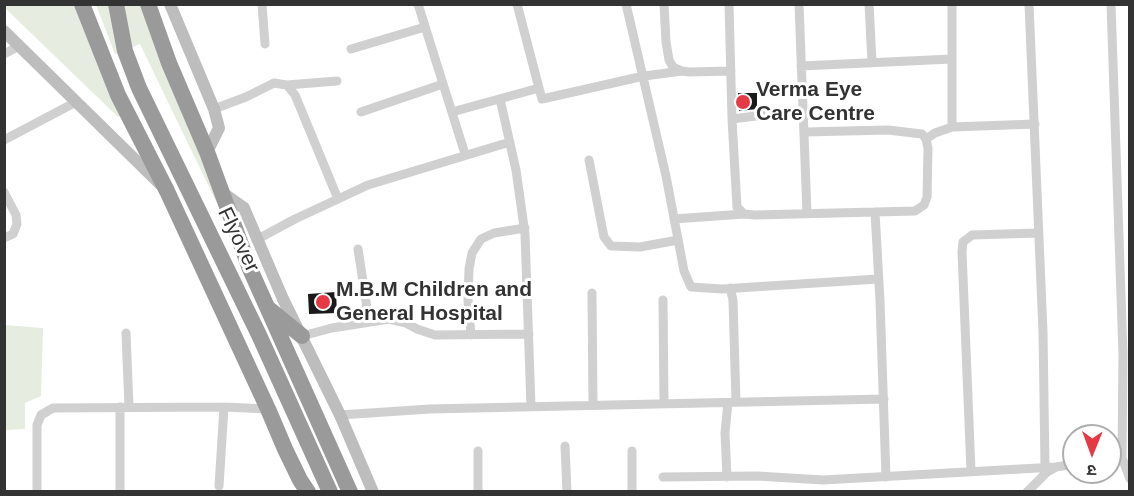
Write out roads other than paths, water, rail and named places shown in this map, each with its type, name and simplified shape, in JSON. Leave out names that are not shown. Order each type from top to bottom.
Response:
[{"type":"highway","name":"Flyover","points":[[116,4],[125,51],[139,88],[259,335],[330,492]]},
{"type":"highway","points":[[148,4],[169,63],[207,152],[220,191],[266,306],[350,492]]},
{"type":"highway","points":[[82,5],[118,95],[167,191],[290,460],[308,492]]},
{"type":"highway","points":[[266,306],[302,336]]},
{"type":"street","points":[[170,4],[214,109],[219,128],[207,152]]},
{"type":"street","points":[[262,4],[265,44]]},
{"type":"street","points":[[418,4],[465,154]]},
{"type":"street","points":[[517,4],[542,99],[644,76],[682,72],[731,71]]},
{"type":"street","points":[[626,4],[644,76],[684,271],[691,286],[730,288],[878,279]]},
{"type":"street","points":[[664,4],[669,60],[673,67],[682,72]]},
{"type":"street","points":[[729,4],[737,207],[744,214]]},
{"type":"street","points":[[799,4],[807,213]]},
{"type":"street","points":[[869,4],[872,62]]},
{"type":"street","points":[[952,4],[952,127]]},
{"type":"street","points":[[1029,4],[1043,332],[1045,467]]},
{"type":"street","points":[[1111,4],[1125,263],[1122,458],[1130,479]]},
{"type":"street","points":[[351,50],[425,27]]},
{"type":"street","points":[[4,31],[167,191]]},
{"type":"street","points":[[4,54],[19,46]]},
{"type":"street","points":[[801,66],[952,59]]},
{"type":"street","points":[[214,109],[274,83],[287,85],[337,81]]},
{"type":"street","points":[[361,112],[443,84]]},
{"type":"street","points":[[287,85],[295,95],[338,199]]},
{"type":"street","points":[[452,112],[539,88]]},
{"type":"street","points":[[500,99],[525,228],[531,406]]},
{"type":"street","points":[[4,140],[76,102]]},
{"type":"street","points":[[732,119],[803,110]]},
{"type":"street","points":[[926,139],[952,127],[1035,124]]},
{"type":"street","points":[[674,219],[744,214],[915,211],[924,205],[927,197],[928,148],[926,139],[922,135],[888,130],[805,132]]},
{"type":"street","points":[[256,240],[368,185],[510,142]]},
{"type":"street","points":[[589,160],[604,237],[610,246],[640,247],[678,240]]},
{"type":"street","points":[[220,191],[244,208],[256,240],[340,415],[373,492]]},
{"type":"street","points":[[4,192],[16,215],[13,234],[4,238]]},
{"type":"street","points":[[875,212],[886,477]]},
{"type":"street","points":[[471,335],[468,300],[472,253],[481,239],[494,233],[525,228]]},
{"type":"street","points":[[971,471],[963,242],[972,235],[1038,233]]},
{"type":"street","points":[[358,249],[369,321]]},
{"type":"street","points":[[727,477],[725,433],[732,403],[733,300],[730,288]]},
{"type":"street","points":[[592,293],[593,405]]},
{"type":"street","points":[[663,300],[664,404]]},
{"type":"street","points":[[302,336],[332,328],[389,319],[406,323],[435,335],[529,334]]},
{"type":"street","points":[[120,492],[126,333]]},
{"type":"street","points":[[340,415],[429,409],[531,406],[884,399]]},
{"type":"street","points":[[219,486],[224,407]]},
{"type":"street","points":[[38,492],[37,425],[41,415],[53,408],[268,409]]},
{"type":"street","points":[[565,446],[567,492]]},
{"type":"street","points":[[478,451],[478,492]]},
{"type":"street","points":[[632,451],[632,492]]},
{"type":"street","points":[[663,477],[777,477],[823,480],[1062,466]]},
{"type":"street","points":[[1027,492],[1047,472],[1056,467]]},
{"type":"street","points":[[823,480],[825,492]]},
{"type":"place","name":"Verma Eye Care Centre","points":[[743,102]]},
{"type":"place","name":"M.B.M Children and General Hospital","points":[[323,302]]}]
